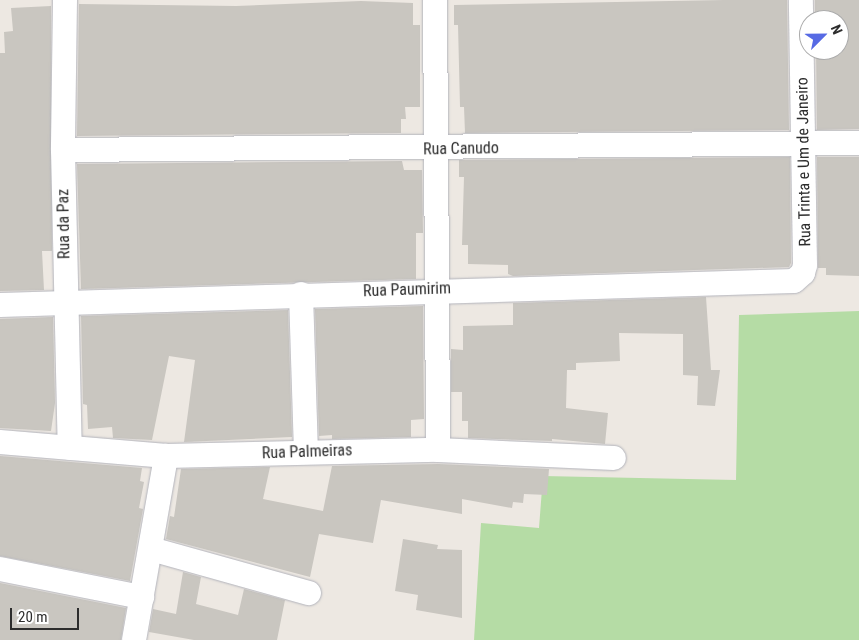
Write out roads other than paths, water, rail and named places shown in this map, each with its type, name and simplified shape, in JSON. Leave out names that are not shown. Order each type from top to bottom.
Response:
[{"type":"street","name":"Rua da Paz","points":[[65,0],[63,150],[70,448]]},
{"type":"street","points":[[435,0],[438,450]]},
{"type":"street","name":"Rua Trinta e Um de Janeiro","points":[[801,0],[805,264]]},
{"type":"street","name":"Rua Canudo","points":[[63,150],[435,149],[804,142],[859,143]]},
{"type":"street","name":"Rua Paumirim","points":[[0,304],[438,289],[786,282],[799,277],[805,264]]},
{"type":"street","points":[[301,294],[306,451]]},
{"type":"street","name":"Rua Palmeiras","points":[[0,442],[166,456],[306,451],[438,450],[614,458]]},
{"type":"street","points":[[134,640],[166,456]]},
{"type":"street","points":[[151,549],[309,593]]},
{"type":"street","points":[[0,569],[142,597]]}]
